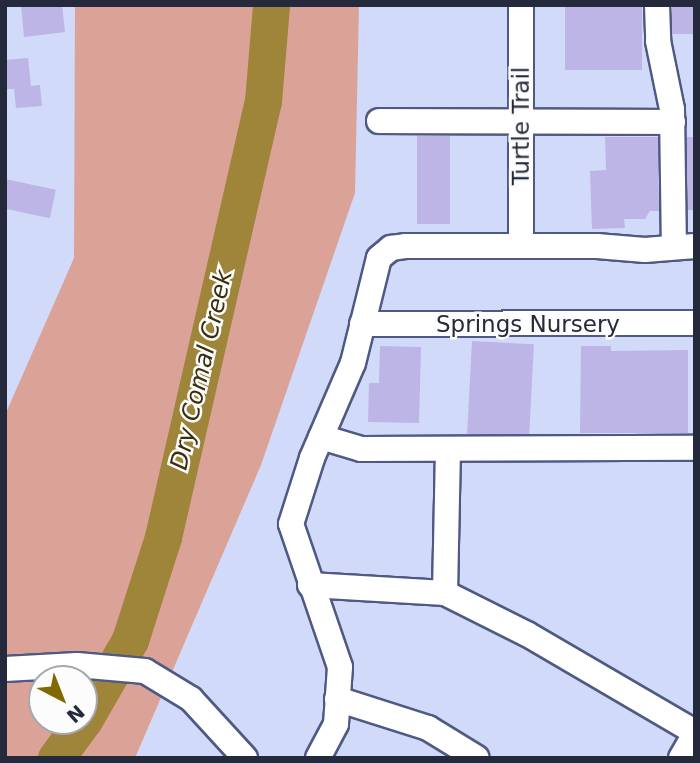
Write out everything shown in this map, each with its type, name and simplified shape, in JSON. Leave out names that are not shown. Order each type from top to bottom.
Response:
[{"type":"street","name":"Turtle Trail","points":[[521,5],[521,246]]},
{"type":"street","points":[[318,758],[336,724],[340,667],[310,586],[291,524],[317,448],[353,363],[375,267],[386,251],[405,246],[645,250],[684,247],[673,122],[657,5]]},
{"type":"street","points":[[379,121],[673,122]]},
{"type":"street","name":"Springs Nursery","points":[[362,324],[695,323]]},
{"type":"street","points":[[317,448],[695,448]]},
{"type":"street","points":[[445,593],[448,449]]},
{"type":"street","points":[[310,586],[445,593],[527,634],[695,733],[681,758]]},
{"type":"street","points":[[5,669],[77,665],[145,671],[191,699],[245,758]]},
{"type":"street","points":[[337,699],[428,728],[477,758]]},
{"type":"shaded area","points":[[75,5],[359,5],[355,193],[261,465],[135,758],[5,758],[5,415],[74,258]]},
{"type":"building","points":[[21,5],[62,5],[65,32],[24,37]]},
{"type":"building","points":[[565,5],[642,5],[642,70],[565,70]]},
{"type":"building","points":[[672,5],[695,5],[695,34],[672,34]]},
{"type":"building","points":[[28,58],[31,86],[40,85],[42,106],[16,108],[14,89],[5,89],[5,60]]},
{"type":"building","points":[[417,136],[450,136],[450,224],[417,224]]},
{"type":"building","points":[[605,137],[658,137],[659,211],[650,211],[645,219],[624,219],[625,228],[592,229],[590,171],[606,170]]},
{"type":"building","points":[[687,137],[695,137],[695,210],[687,210]]},
{"type":"building","points":[[5,179],[56,190],[50,218],[5,209]]},
{"type":"building","points":[[472,341],[534,344],[529,437],[467,434]]},
{"type":"building","points":[[380,346],[421,347],[419,423],[368,422],[369,383],[379,383]]},
{"type":"building","points":[[581,346],[611,346],[611,351],[688,350],[688,433],[580,433]]},
{"type":"waterway","name":"Dry Comal Creek","points":[[98,696],[130,640],[163,537],[263,101],[271,5]]},
{"type":"waterway","name":"Dry Comal Creek","points":[[56,758],[73,735]]}]
